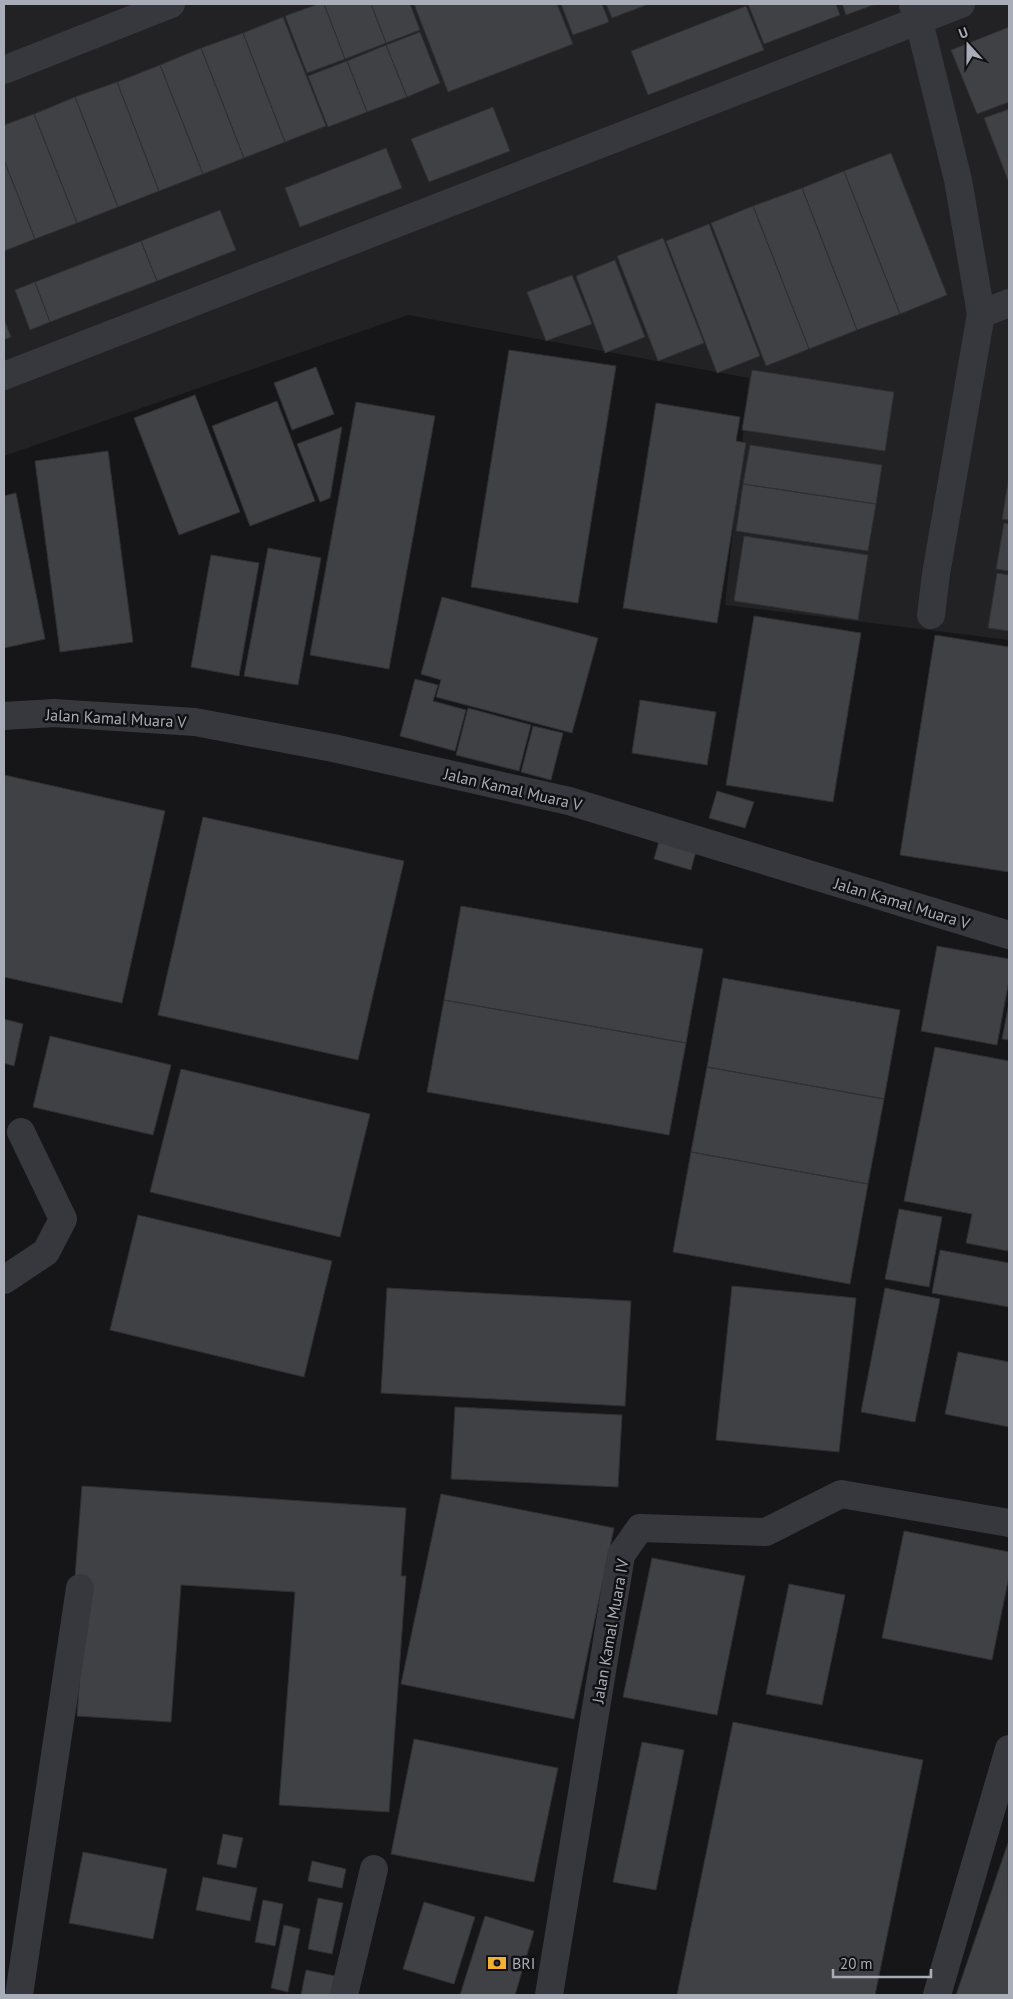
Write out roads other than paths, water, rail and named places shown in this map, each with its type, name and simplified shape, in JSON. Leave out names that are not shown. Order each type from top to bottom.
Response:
[{"type":"street","points":[[4,70],[171,4]]},
{"type":"street","points":[[4,376],[916,12],[961,4]]},
{"type":"street","points":[[916,12],[958,180],[981,314],[936,574],[931,615]]},
{"type":"street","points":[[981,314],[1009,303]]},
{"type":"street","name":"Jalan Kamal Muara V","points":[[4,716],[54,713],[195,722],[332,748],[569,801],[1009,935]]},
{"type":"street","points":[[4,1280],[46,1252],[63,1219],[21,1132]]},
{"type":"street","name":"Jalan Kamal Muara IV","points":[[550,1995],[621,1554],[640,1528],[766,1532],[841,1494],[1009,1523]]},
{"type":"street","points":[[19,1995],[80,1588]]},
{"type":"street","points":[[937,1995],[1009,1749]]},
{"type":"street","points":[[344,1995],[374,1869]]},
{"type":"place","name":"BRI","points":[[497,1963]]}]
